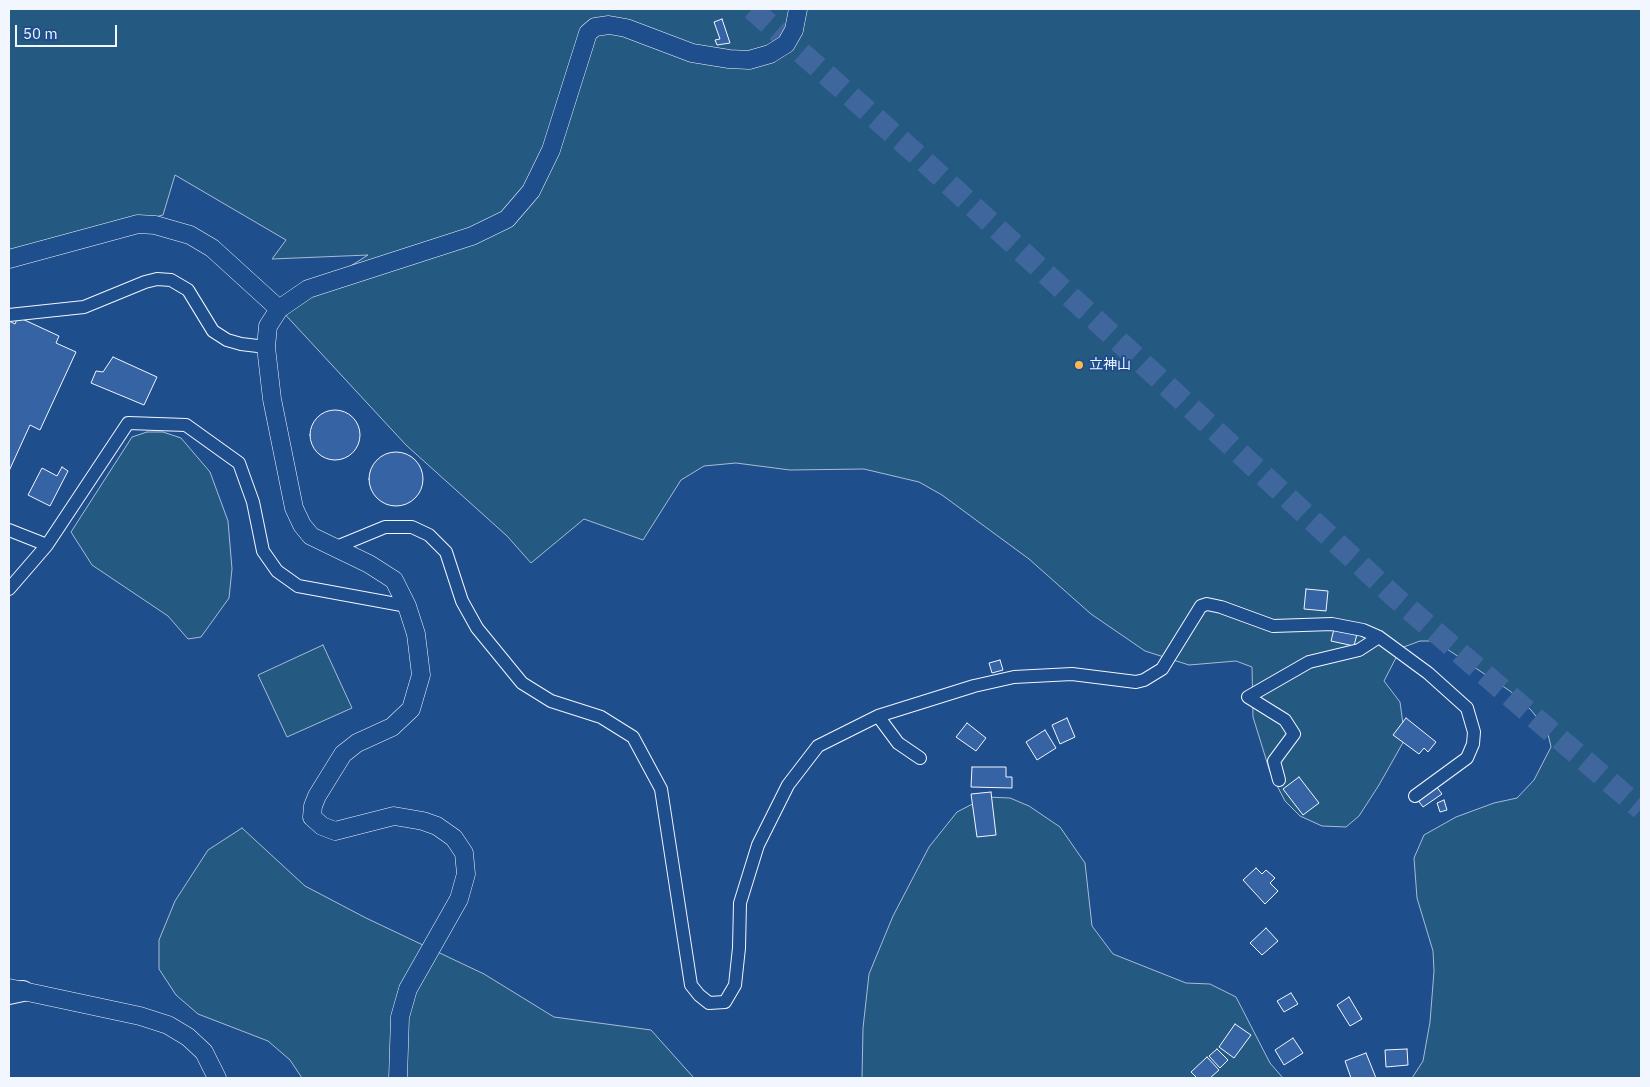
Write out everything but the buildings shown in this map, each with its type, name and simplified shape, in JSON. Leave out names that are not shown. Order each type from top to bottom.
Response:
[{"type":"street","points":[[398,1078],[400,1017],[408,989],[459,899],[466,874],[464,854],[454,838],[437,826],[423,821],[394,816],[335,831],[322,826],[312,817],[313,806],[317,796],[343,754],[357,743],[392,726],[411,709],[421,675],[416,634],[407,606],[394,580],[369,564],[311,536],[294,508],[272,399],[266,347],[268,326],[278,308],[308,289],[472,236],[507,219],[531,191],[551,150],[588,33],[595,27],[609,25],[626,28],[692,53],[749,60],[770,54],[786,44],[794,30],[798,9]]},
{"type":"street","points":[[9,259],[138,224],[155,225],[190,235],[212,248],[278,308]]},
{"type":"street","points":[[9,315],[84,307],[144,282],[157,279],[171,280],[188,290],[213,331],[227,340],[266,347]]},
{"type":"street","points":[[9,589],[47,545],[128,423],[186,425],[238,463],[254,502],[263,551],[277,571],[298,586],[407,606]]},
{"type":"street","points":[[334,548],[385,527],[412,527],[429,534],[446,552],[462,601],[477,628],[522,683],[551,701],[601,717],[633,738],[661,789],[692,985],[709,1003],[725,1002],[735,985],[739,948],[740,903],[758,845],[788,785],[818,746],[878,716],[974,686],[1014,677],[1072,674],[1136,682],[1144,680],[1162,669],[1195,613],[1207,604],[1221,607],[1273,626],[1332,624],[1363,630],[1379,637],[1428,673],[1467,708],[1472,722],[1473,744],[1467,758],[1415,796]]},
{"type":"street","points":[[9,530],[47,545]]},
{"type":"street","points":[[1279,780],[1274,761],[1294,734],[1284,720],[1248,697],[1309,662],[1359,650],[1379,637]]},
{"type":"street","points":[[878,716],[898,744],[920,758]]},
{"type":"street","points":[[13,991],[140,1016],[168,1025],[188,1037],[204,1052],[217,1078]]},
{"type":"shaded area","points":[[9,9],[1641,9],[1641,1078],[1412,1078],[1423,1061],[1430,1022],[1434,971],[1433,951],[1417,898],[1414,858],[1424,835],[1456,817],[1494,803],[1517,798],[1534,780],[1551,747],[1547,730],[1531,710],[1510,691],[1435,641],[1420,641],[1401,648],[1384,681],[1400,702],[1405,739],[1379,785],[1359,816],[1346,827],[1322,826],[1300,816],[1285,801],[1270,772],[1253,717],[1252,667],[1236,661],[1189,665],[1145,651],[1091,614],[1029,559],[942,495],[919,482],[864,469],[790,470],[736,463],[704,466],[681,480],[643,540],[584,519],[531,563],[507,536],[406,445],[281,310],[368,255],[272,259],[286,240],[175,175],[163,215],[9,255]]},
{"type":"shaded area","points":[[147,432],[163,432],[181,438],[210,472],[228,521],[232,569],[229,598],[201,637],[188,639],[168,616],[92,565],[71,532],[132,437]]},
{"type":"shaded area","points":[[323,645],[352,708],[287,737],[258,675]]},
{"type":"shaded area","points":[[986,797],[1010,798],[1029,806],[1060,827],[1085,863],[1092,926],[1113,954],[1186,983],[1210,984],[1236,997],[1270,1063],[1283,1078],[862,1078],[863,1028],[869,974],[893,916],[929,847],[957,812]]},
{"type":"shaded area","points":[[242,828],[305,886],[366,918],[484,974],[554,1017],[651,1030],[694,1078],[302,1078],[290,1060],[268,1041],[198,1014],[176,995],[159,969],[159,940],[175,901],[208,850]]},
{"type":"tunnel","points":[[752,9],[923,160],[1396,598],[1641,809]]},
{"type":"place","name":"立神山","points":[[1079,365]]}]
